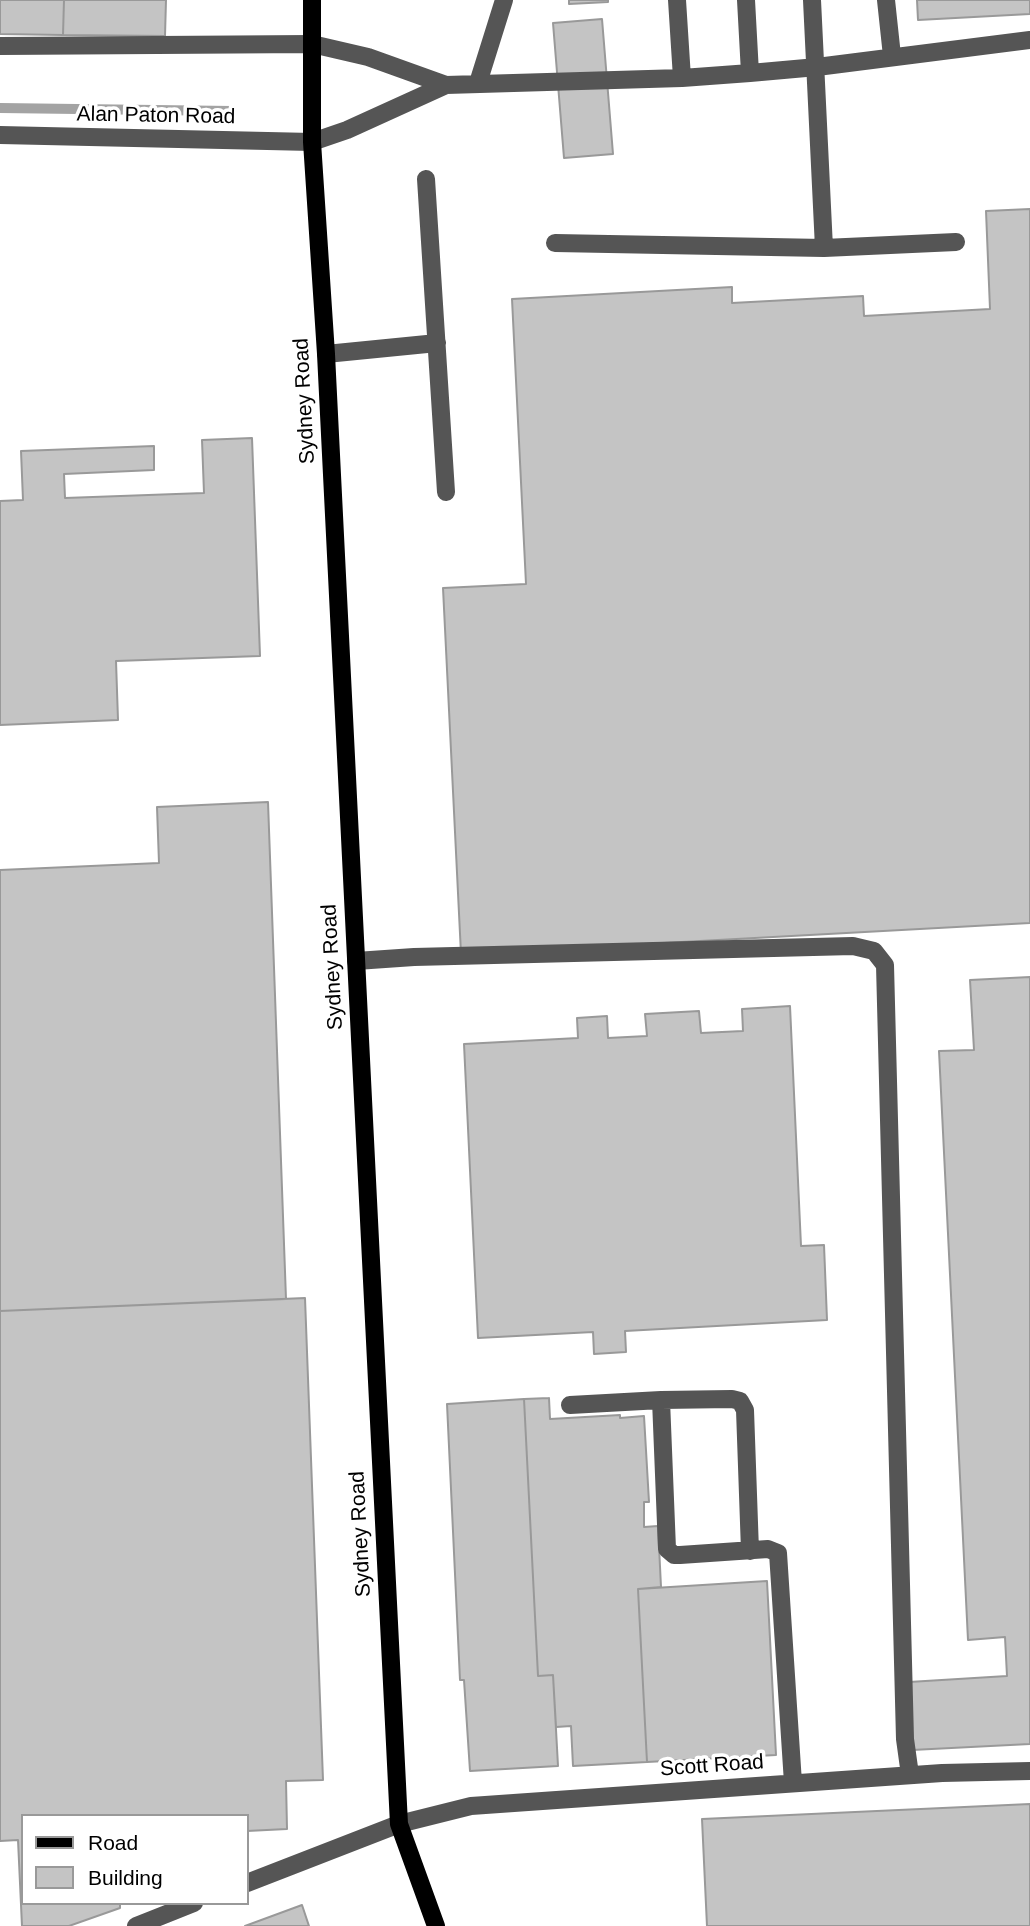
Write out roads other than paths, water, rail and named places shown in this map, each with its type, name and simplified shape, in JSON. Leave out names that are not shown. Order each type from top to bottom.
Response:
[{"type":"main road","name":"Sydney Road","points":[[312,0],[312,142],[326,354],[399,1824],[436,1926]]},
{"type":"street","points":[[478,83],[504,0]]},
{"type":"street","points":[[677,0],[682,78]]},
{"type":"street","points":[[746,0],[750,73]]},
{"type":"street","points":[[812,0],[824,248]]},
{"type":"street","points":[[886,0],[892,56]]},
{"type":"street","points":[[312,142],[347,130],[446,85],[682,78],[750,73],[1030,40]]},
{"type":"street","points":[[0,46],[312,44],[368,57],[446,85]]},
{"type":"street","name":"Alan Paton Road","points":[[0,135],[312,142]]},
{"type":"street","points":[[426,178],[446,492]]},
{"type":"street","points":[[555,243],[824,248],[956,242]]},
{"type":"street","points":[[326,354],[437,342]]},
{"type":"street","points":[[356,961],[414,957],[853,946],[874,951],[886,965],[905,1739],[910,1775]]},
{"type":"street","points":[[570,1405],[661,1400],[740,1401],[743,1405],[750,1550]]},
{"type":"street","points":[[661,1400],[667,1549],[674,1555],[774,1550],[780,1559],[793,1783]]},
{"type":"street","name":"Scott Road","points":[[248,1883],[399,1824],[471,1806],[910,1775],[1030,1771]]},
{"type":"street","points":[[135,1926],[189,1905]]},
{"type":"waterway","points":[[0,108],[232,111]]}]
